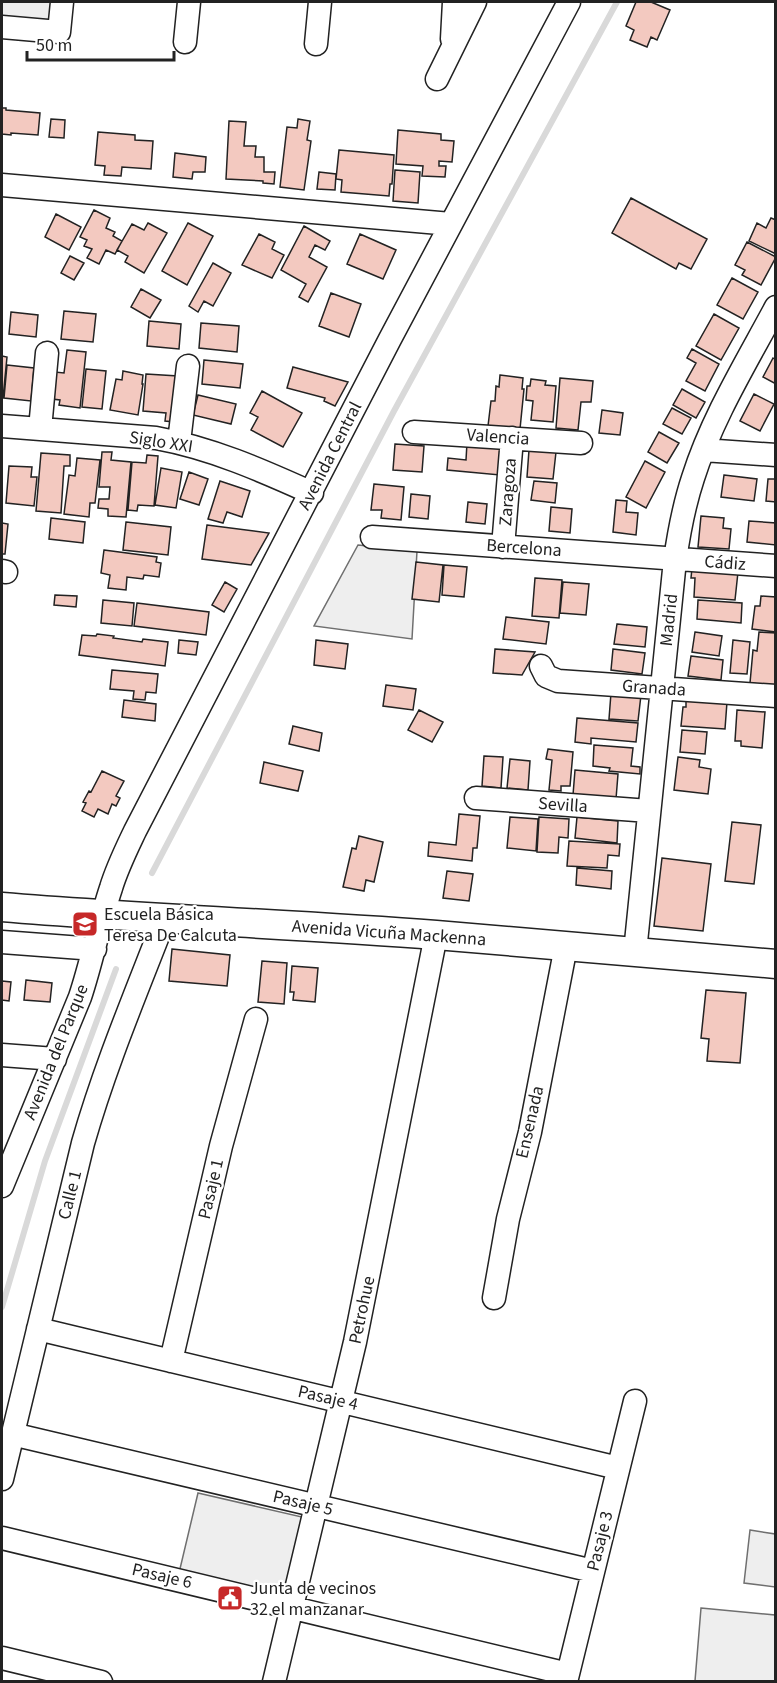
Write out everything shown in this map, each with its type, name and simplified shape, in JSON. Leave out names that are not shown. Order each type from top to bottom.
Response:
[{"type":"main road","name":"Avenida Vicuña Mackenna","points":[[2,907],[103,916],[436,935],[776,964]]},
{"type":"street","points":[[2,27],[59,32],[62,2]]},
{"type":"street","points":[[185,42],[189,2]]},
{"type":"street","points":[[316,44],[320,2]]},
{"type":"street","points":[[451,50],[454,2]]},
{"type":"street","points":[[437,79],[476,2]]},
{"type":"street","name":"Avenida Central","points":[[103,916],[114,878],[135,831],[569,2]]},
{"type":"street","points":[[2,185],[451,224]]},
{"type":"street","name":"Madrid","points":[[635,952],[675,560],[685,505],[703,450],[776,307]]},
{"type":"street","points":[[40,429],[47,353]]},
{"type":"street","points":[[179,442],[188,366]]},
{"type":"street","name":"Siglo XXI","points":[[2,426],[156,438],[179,442],[222,455],[312,493]]},
{"type":"street","name":"Valencia","points":[[414,432],[581,443]]},
{"type":"street","name":"Zaragoza","points":[[503,547],[512,438]]},
{"type":"street","points":[[703,450],[776,455]]},
{"type":"street","name":"Bercelona","points":[[372,537],[675,560]]},
{"type":"street","name":"Cádiz","points":[[675,560],[776,566]]},
{"type":"street","name":"Granada","points":[[541,666],[546,676],[558,681],[776,696]]},
{"type":"street","name":"Sevilla","points":[[476,798],[649,811]]},
{"type":"street","name":"Avenida del Parque","points":[[2,1186],[9,1147],[54,1059],[80,997],[103,916]]},
{"type":"street","name":"Calle 1","points":[[2,1479],[95,1100],[106,1066],[165,918]]},
{"type":"street","name":"Petrohue","points":[[274,1682],[366,1289],[436,935]]},
{"type":"street","points":[[2,942],[95,949]]},
{"type":"street","name":"Ensenada","points":[[494,1298],[508,1219],[530,1132],[566,946]]},
{"type":"street","name":"Pasaje 1","points":[[171,1361],[221,1146],[256,1019]]},
{"type":"street","points":[[2,1055],[54,1059]]},
{"type":"street","name":"Pasaje 4","points":[[38,1329],[618,1468]]},
{"type":"street","name":"Pasaje 3","points":[[567,1678],[634,1401]]},
{"type":"street","name":"Pasaje 5","points":[[12,1434],[593,1572]]},
{"type":"street","name":"Pasaje 6","points":[[2,1538],[292,1607],[567,1678]]},
{"type":"street","points":[[2,1659],[101,1682]]},
{"type":"shaded area","points":[[2,2],[52,2],[50,27],[2,21]]},
{"type":"shaded area","points":[[358,545],[417,551],[412,639],[314,626]]},
{"type":"shaded area","points":[[198,1493],[302,1517],[284,1597],[179,1573]]},
{"type":"shaded area","points":[[750,1530],[775,1534],[775,1587],[744,1583]]},
{"type":"shaded area","points":[[701,1608],[775,1615],[775,1681],[695,1681]]},
{"type":"building","points":[[636,2],[651,2],[670,10],[657,40],[651,37],[647,47],[630,40],[634,30],[626,26]]},
{"type":"building","points":[[2,108],[40,113],[38,135],[2,134]]},
{"type":"building","points":[[51,119],[65,120],[64,138],[49,137]]},
{"type":"building","points":[[298,119],[310,121],[307,140],[311,141],[304,190],[280,187],[287,127],[297,128]]},
{"type":"building","points":[[229,121],[246,122],[244,146],[256,146],[255,157],[264,157],[264,172],[275,172],[274,184],[263,183],[263,181],[226,179]]},
{"type":"building","points":[[398,130],[441,134],[441,140],[454,141],[452,162],[439,161],[439,166],[446,166],[445,177],[422,176],[423,166],[396,164]]},
{"type":"building","points":[[98,132],[135,135],[135,140],[153,141],[151,169],[122,167],[121,176],[104,175],[105,166],[95,165]]},
{"type":"building","points":[[339,150],[394,155],[389,196],[341,192],[342,180],[336,179]]},
{"type":"building","points":[[175,153],[206,157],[205,172],[193,172],[192,179],[173,177]]},
{"type":"building","points":[[395,170],[420,172],[418,203],[393,201]]},
{"type":"building","points":[[319,172],[336,174],[335,190],[317,189]]},
{"type":"building","points":[[631,198],[707,239],[691,269],[679,263],[676,269],[612,233]]},
{"type":"building","points":[[94,210],[110,218],[106,228],[115,232],[113,236],[122,241],[115,254],[106,250],[99,264],[87,258],[92,249],[84,246],[87,240],[80,237]]},
{"type":"building","points":[[56,214],[81,227],[69,250],[45,237]]},
{"type":"building","points":[[771,218],[776,220],[776,254],[749,241],[757,223],[766,228]]},
{"type":"building","points":[[148,223],[167,233],[144,273],[125,262],[128,256],[117,250],[132,224],[144,230]]},
{"type":"building","points":[[188,223],[213,236],[187,285],[162,271]]},
{"type":"building","points":[[304,226],[330,241],[325,250],[315,245],[309,257],[327,267],[308,302],[299,297],[306,284],[281,270]]},
{"type":"building","points":[[259,234],[275,242],[272,249],[284,255],[272,278],[242,265]]},
{"type":"building","points":[[360,234],[396,250],[383,279],[347,264]]},
{"type":"building","points":[[747,242],[776,257],[761,285],[742,275],[745,270],[735,265]]},
{"type":"building","points":[[70,256],[84,263],[74,280],[61,273]]},
{"type":"building","points":[[213,263],[231,273],[213,306],[204,301],[198,312],[189,306]]},
{"type":"building","points":[[732,278],[758,292],[743,319],[717,305]]},
{"type":"building","points":[[141,289],[161,300],[150,318],[131,307]]},
{"type":"building","points":[[331,293],[361,304],[349,337],[319,326]]},
{"type":"building","points":[[64,311],[96,314],[93,342],[61,339]]},
{"type":"building","points":[[11,312],[38,315],[36,337],[9,334]]},
{"type":"building","points":[[714,314],[739,328],[721,360],[696,346]]},
{"type":"building","points":[[149,321],[181,324],[179,349],[147,346]]},
{"type":"building","points":[[201,323],[239,326],[237,352],[199,348]]},
{"type":"building","points":[[692,349],[719,364],[705,391],[686,381],[696,363],[687,358]]},
{"type":"building","points":[[67,350],[86,352],[80,408],[59,405],[60,400],[52,399],[55,372],[64,373]]},
{"type":"building","points":[[2,356],[7,357],[3,398],[2,398]]},
{"type":"building","points":[[773,358],[776,360],[776,384],[763,377]]},
{"type":"building","points":[[204,360],[243,364],[240,388],[202,384]]},
{"type":"building","points":[[7,365],[34,368],[31,401],[4,398]]},
{"type":"building","points":[[293,367],[348,382],[335,406],[324,401],[325,398],[287,388]]},
{"type":"building","points":[[86,369],[106,371],[102,409],[82,407]]},
{"type":"building","points":[[123,371],[143,375],[138,415],[110,410],[116,379],[122,380]]},
{"type":"building","points":[[146,374],[178,376],[174,422],[165,421],[166,413],[143,411]]},
{"type":"building","points":[[500,375],[523,378],[520,429],[488,426],[491,401],[495,401],[496,386],[499,387]]},
{"type":"building","points":[[560,378],[593,381],[591,402],[581,402],[578,430],[556,428]]},
{"type":"building","points":[[531,379],[546,381],[545,385],[556,386],[553,422],[531,420],[533,401],[526,400],[527,386],[530,386]]},
{"type":"building","points":[[682,389],[705,402],[696,418],[673,405]]},
{"type":"building","points":[[262,391],[302,413],[283,447],[251,430],[258,417],[250,413]]},
{"type":"building","points":[[754,394],[774,404],[760,431],[740,421]]},
{"type":"building","points":[[198,395],[236,404],[231,424],[193,415]]},
{"type":"building","points":[[672,408],[691,418],[682,434],[663,424]]},
{"type":"building","points":[[602,410],[623,413],[620,435],[599,433]]},
{"type":"building","points":[[659,432],[679,443],[667,463],[648,452]]},
{"type":"building","points":[[467,443],[502,446],[500,475],[447,470],[448,458],[466,460]]},
{"type":"building","points":[[395,444],[424,446],[422,472],[393,470]]},
{"type":"building","points":[[529,450],[556,452],[553,479],[527,477]]},
{"type":"building","points":[[102,452],[112,452],[111,460],[131,462],[126,517],[108,516],[108,509],[98,508],[99,499],[109,499],[110,487],[99,487]]},
{"type":"building","points":[[41,453],[70,455],[70,466],[64,466],[61,513],[36,511]]},
{"type":"building","points":[[147,455],[158,456],[154,506],[138,505],[137,511],[128,510],[132,462],[146,463]]},
{"type":"building","points":[[77,458],[100,460],[95,503],[90,503],[89,517],[64,514],[69,475],[75,476]]},
{"type":"building","points":[[645,461],[665,472],[646,508],[626,497]]},
{"type":"building","points":[[9,466],[32,467],[31,477],[37,477],[34,506],[6,503]]},
{"type":"building","points":[[161,468],[182,472],[176,508],[155,505]]},
{"type":"building","points":[[189,472],[208,479],[199,505],[180,499]]},
{"type":"building","points":[[724,475],[757,479],[754,501],[721,497]]},
{"type":"building","points":[[768,479],[776,479],[776,502],[766,501]]},
{"type":"building","points":[[220,481],[250,491],[242,517],[227,512],[223,523],[208,519]]},
{"type":"building","points":[[534,481],[557,483],[555,503],[531,500]]},
{"type":"building","points":[[374,484],[404,487],[401,520],[381,518],[382,510],[371,510]]},
{"type":"building","points":[[411,494],[430,496],[428,519],[409,517]]},
{"type":"building","points":[[616,500],[627,501],[626,512],[638,513],[636,535],[613,532]]},
{"type":"building","points":[[468,502],[487,504],[485,524],[466,522]]},
{"type":"building","points":[[551,507],[572,509],[570,533],[549,531]]},
{"type":"building","points":[[701,516],[724,518],[723,528],[731,529],[729,549],[698,547]]},
{"type":"building","points":[[51,518],[85,522],[83,543],[49,539]]},
{"type":"building","points":[[749,521],[776,523],[776,545],[747,542]]},
{"type":"building","points":[[126,522],[171,527],[168,555],[123,550]]},
{"type":"building","points":[[2,523],[8,524],[5,554],[2,554]]},
{"type":"building","points":[[207,525],[269,533],[251,565],[202,559]]},
{"type":"building","points":[[104,550],[157,557],[156,562],[161,563],[159,577],[144,575],[143,579],[127,577],[126,590],[108,588],[110,575],[101,573]]},
{"type":"building","points":[[416,562],[443,565],[439,602],[412,599]]},
{"type":"building","points":[[444,565],[467,567],[464,597],[442,595]]},
{"type":"building","points":[[692,568],[738,572],[735,600],[694,597],[695,578],[691,578]]},
{"type":"building","points":[[535,578],[562,580],[559,618],[532,616]]},
{"type":"building","points":[[225,582],[237,589],[224,612],[212,605]]},
{"type":"building","points":[[563,582],[589,584],[586,615],[560,613]]},
{"type":"building","points":[[55,595],[77,596],[76,607],[54,605]]},
{"type":"building","points":[[761,596],[776,597],[776,632],[752,629],[755,606],[760,606]]},
{"type":"building","points":[[103,600],[134,603],[132,626],[101,623]]},
{"type":"building","points":[[698,600],[742,603],[741,623],[697,619]]},
{"type":"building","points":[[137,603],[209,612],[206,635],[134,626]]},
{"type":"building","points":[[506,617],[549,622],[546,644],[503,639]]},
{"type":"building","points":[[617,624],[647,627],[645,647],[614,644]]},
{"type":"building","points":[[695,632],[722,636],[719,656],[692,652]]},
{"type":"building","points":[[759,632],[776,633],[776,686],[750,683],[753,650],[757,651]]},
{"type":"building","points":[[97,634],[142,642],[143,639],[168,642],[165,666],[79,655],[82,635],[96,636]]},
{"type":"building","points":[[179,640],[198,642],[196,655],[178,653]]},
{"type":"building","points":[[316,640],[348,644],[345,669],[314,665]]},
{"type":"building","points":[[733,640],[750,642],[747,674],[730,673]]},
{"type":"building","points":[[495,649],[535,652],[522,675],[493,673]]},
{"type":"building","points":[[613,649],[645,653],[642,674],[611,670]]},
{"type":"building","points":[[691,656],[723,660],[721,680],[688,676]]},
{"type":"building","points":[[112,670],[158,674],[156,693],[146,692],[145,700],[133,699],[134,691],[110,689]]},
{"type":"building","points":[[386,685],[416,689],[413,710],[383,706]]},
{"type":"building","points":[[611,693],[641,695],[638,721],[609,719]]},
{"type":"building","points":[[686,699],[727,702],[725,729],[681,726]]},
{"type":"building","points":[[124,700],[156,704],[155,721],[122,717]]},
{"type":"building","points":[[419,710],[443,722],[432,742],[408,730]]},
{"type":"building","points":[[737,710],[765,712],[762,748],[741,746],[741,741],[735,741]]},
{"type":"building","points":[[577,718],[638,723],[636,742],[591,738],[591,744],[575,742]]},
{"type":"building","points":[[293,726],[322,733],[319,751],[289,744]]},
{"type":"building","points":[[682,730],[707,732],[705,754],[680,752]]},
{"type":"building","points":[[594,745],[633,748],[631,766],[640,767],[640,774],[609,771],[610,768],[593,766]]},
{"type":"building","points":[[548,749],[573,752],[570,786],[561,786],[561,791],[549,790],[552,760],[546,759]]},
{"type":"building","points":[[484,756],[503,757],[501,788],[482,786]]},
{"type":"building","points":[[678,757],[700,760],[699,767],[711,769],[708,794],[674,790]]},
{"type":"building","points":[[510,759],[530,761],[528,790],[507,788]]},
{"type":"building","points":[[264,762],[303,771],[298,791],[260,783]]},
{"type":"building","points":[[575,770],[618,774],[616,799],[573,795]]},
{"type":"building","points":[[102,771],[124,781],[116,796],[120,798],[116,806],[112,804],[108,814],[98,809],[94,817],[82,811],[86,803],[83,802]]},
{"type":"building","points":[[459,814],[480,816],[477,848],[473,848],[472,861],[428,856],[429,842],[456,845]]},
{"type":"building","points":[[510,817],[538,819],[536,851],[507,848]]},
{"type":"building","points":[[539,817],[569,819],[568,838],[559,837],[558,853],[537,852]]},
{"type":"building","points":[[577,817],[618,821],[617,843],[575,838]]},
{"type":"building","points":[[732,822],[761,825],[754,884],[725,881]]},
{"type":"building","points":[[359,836],[383,842],[374,882],[366,880],[364,891],[343,887],[352,848],[356,849]]},
{"type":"building","points":[[569,841],[620,844],[619,856],[608,855],[607,868],[567,866]]},
{"type":"building","points":[[662,858],[711,864],[703,931],[654,926]]},
{"type":"building","points":[[577,868],[612,871],[611,889],[576,885]]},
{"type":"building","points":[[447,871],[473,874],[469,901],[443,898]]},
{"type":"building","points":[[172,949],[230,955],[227,986],[169,981]]},
{"type":"building","points":[[262,961],[287,963],[284,1004],[258,1002]]},
{"type":"building","points":[[292,966],[318,968],[315,1002],[293,1000],[294,992],[290,992]]},
{"type":"building","points":[[26,980],[52,983],[50,1002],[24,1000]]},
{"type":"building","points":[[2,981],[11,982],[9,1001],[2,1000]]},
{"type":"building","points":[[706,990],[746,993],[740,1063],[707,1061],[709,1039],[701,1038]]},
{"type":"waterway","points":[[152,873],[394,411],[617,2]]},
{"type":"waterway","points":[[2,1307],[45,1161],[116,969]]},
{"type":"place","name":"Escuela Básica Teresa De Calcuta","points":[[85,924]]},
{"type":"place","name":"Junta de vecinos 32 el manzanar","points":[[230,1598]]}]
